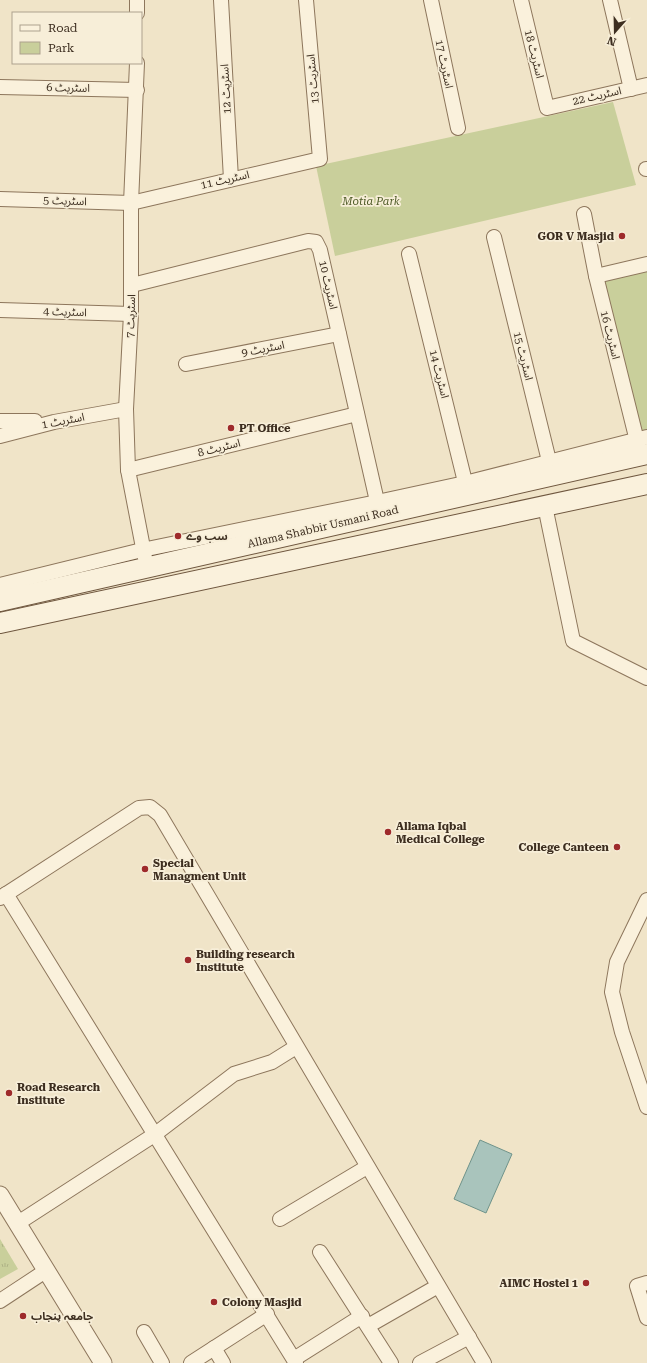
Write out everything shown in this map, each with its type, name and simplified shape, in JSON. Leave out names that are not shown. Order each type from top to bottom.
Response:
[{"type":"main road","name":"Allama Shabbir Usmani Road","points":[[0,601],[145,559],[467,488],[643,447]]},
{"type":"main road","points":[[0,623],[647,484]]},
{"type":"street","points":[[137,0],[137,12]]},
{"type":"street","name":"اسٹریٹ 12","points":[[221,0],[230,179]]},
{"type":"street","name":"اسٹریٹ 13","points":[[306,0],[320,158]]},
{"type":"street","name":"اسٹریٹ 17","points":[[431,0],[458,128]]},
{"type":"street","name":"اسٹریٹ 18","points":[[521,0],[547,108]]},
{"type":"street","points":[[610,0],[631,89]]},
{"type":"street","name":"اسٹریٹ 7","points":[[137,64],[131,202],[132,285],[126,409],[128,470],[145,559]]},
{"type":"street","name":"اسٹریٹ 22","points":[[547,108],[647,85]]},
{"type":"street","name":"اسٹریٹ 6","points":[[0,87],[137,90]]},
{"type":"street","name":"اسٹریٹ 11","points":[[131,202],[320,158]]},
{"type":"street","name":"اسٹریٹ 5","points":[[0,199],[131,202]]},
{"type":"street","name":"اسٹریٹ 16","points":[[584,214],[596,276],[643,447]]},
{"type":"street","name":"اسٹریٹ 15","points":[[494,237],[551,468]]},
{"type":"street","name":"اسٹریٹ 10","points":[[132,285],[308,241],[316,242],[320,250],[378,508]]},
{"type":"street","name":"اسٹریٹ 14","points":[[409,254],[467,488]]},
{"type":"street","points":[[596,276],[647,264]]},
{"type":"street","name":"اسٹریٹ 4","points":[[0,310],[131,314]]},
{"type":"street","name":"اسٹریٹ 9","points":[[186,364],[339,334]]},
{"type":"street","name":"اسٹریٹ 1","points":[[0,436],[54,422],[126,409]]},
{"type":"street","name":"اسٹریٹ 8","points":[[128,470],[357,414]]},
{"type":"street","points":[[0,421],[54,422]]},
{"type":"street","points":[[545,506],[573,641],[647,678]]},
{"type":"street","points":[[0,585],[145,559]]},
{"type":"street","points":[[438,1286],[365,1321],[295,1361],[267,1314],[3,896],[139,808],[150,807],[160,815],[484,1363]]},
{"type":"street","points":[[647,900],[617,962],[612,992],[622,1032],[647,1107]]},
{"type":"street","points":[[18,1224],[154,1135],[234,1074],[272,1062],[296,1047]]},
{"type":"street","points":[[280,1219],[368,1167]]},
{"type":"street","points":[[0,1195],[47,1270],[102,1363]]},
{"type":"street","points":[[320,1252],[391,1363]]},
{"type":"street","points":[[0,1301],[47,1270]]},
{"type":"street","points":[[647,1283],[637,1286],[647,1318]]},
{"type":"street","points":[[191,1363],[267,1314]]},
{"type":"street","points":[[144,1332],[162,1363]]},
{"type":"street","points":[[420,1363],[469,1337]]},
{"type":"street","points":[[214,1348],[223,1363]]},
{"type":"green space","name":"Motia Park","points":[[613,102],[636,185],[335,256],[316,166]]},
{"type":"green space","points":[[647,269],[647,433],[638,435],[601,278]]},
{"type":"green space","points":[[0,1239],[18,1269],[0,1279]]},
{"type":"water","points":[[480,1140],[512,1154],[486,1213],[454,1199]]},
{"type":"place","name":"GOR V Masjid","points":[[622,236]]},
{"type":"place","name":"PT Office","points":[[231,428]]},
{"type":"place","name":"سب وے","points":[[178,536]]},
{"type":"place","name":"Allama Iqbal Medical College","points":[[388,832]]},
{"type":"place","name":"College Canteen","points":[[617,847]]},
{"type":"place","name":"Special Managment Unit","points":[[145,869]]},
{"type":"place","name":"Building research Institute","points":[[188,960]]},
{"type":"place","name":"Road Research Institute","points":[[9,1093]]},
{"type":"place","name":"AIMC Hostel 1","points":[[586,1283]]},
{"type":"place","name":"Colony Masjid","points":[[214,1302]]},
{"type":"place","name":"جامعہ پنجاب","points":[[23,1316]]}]
